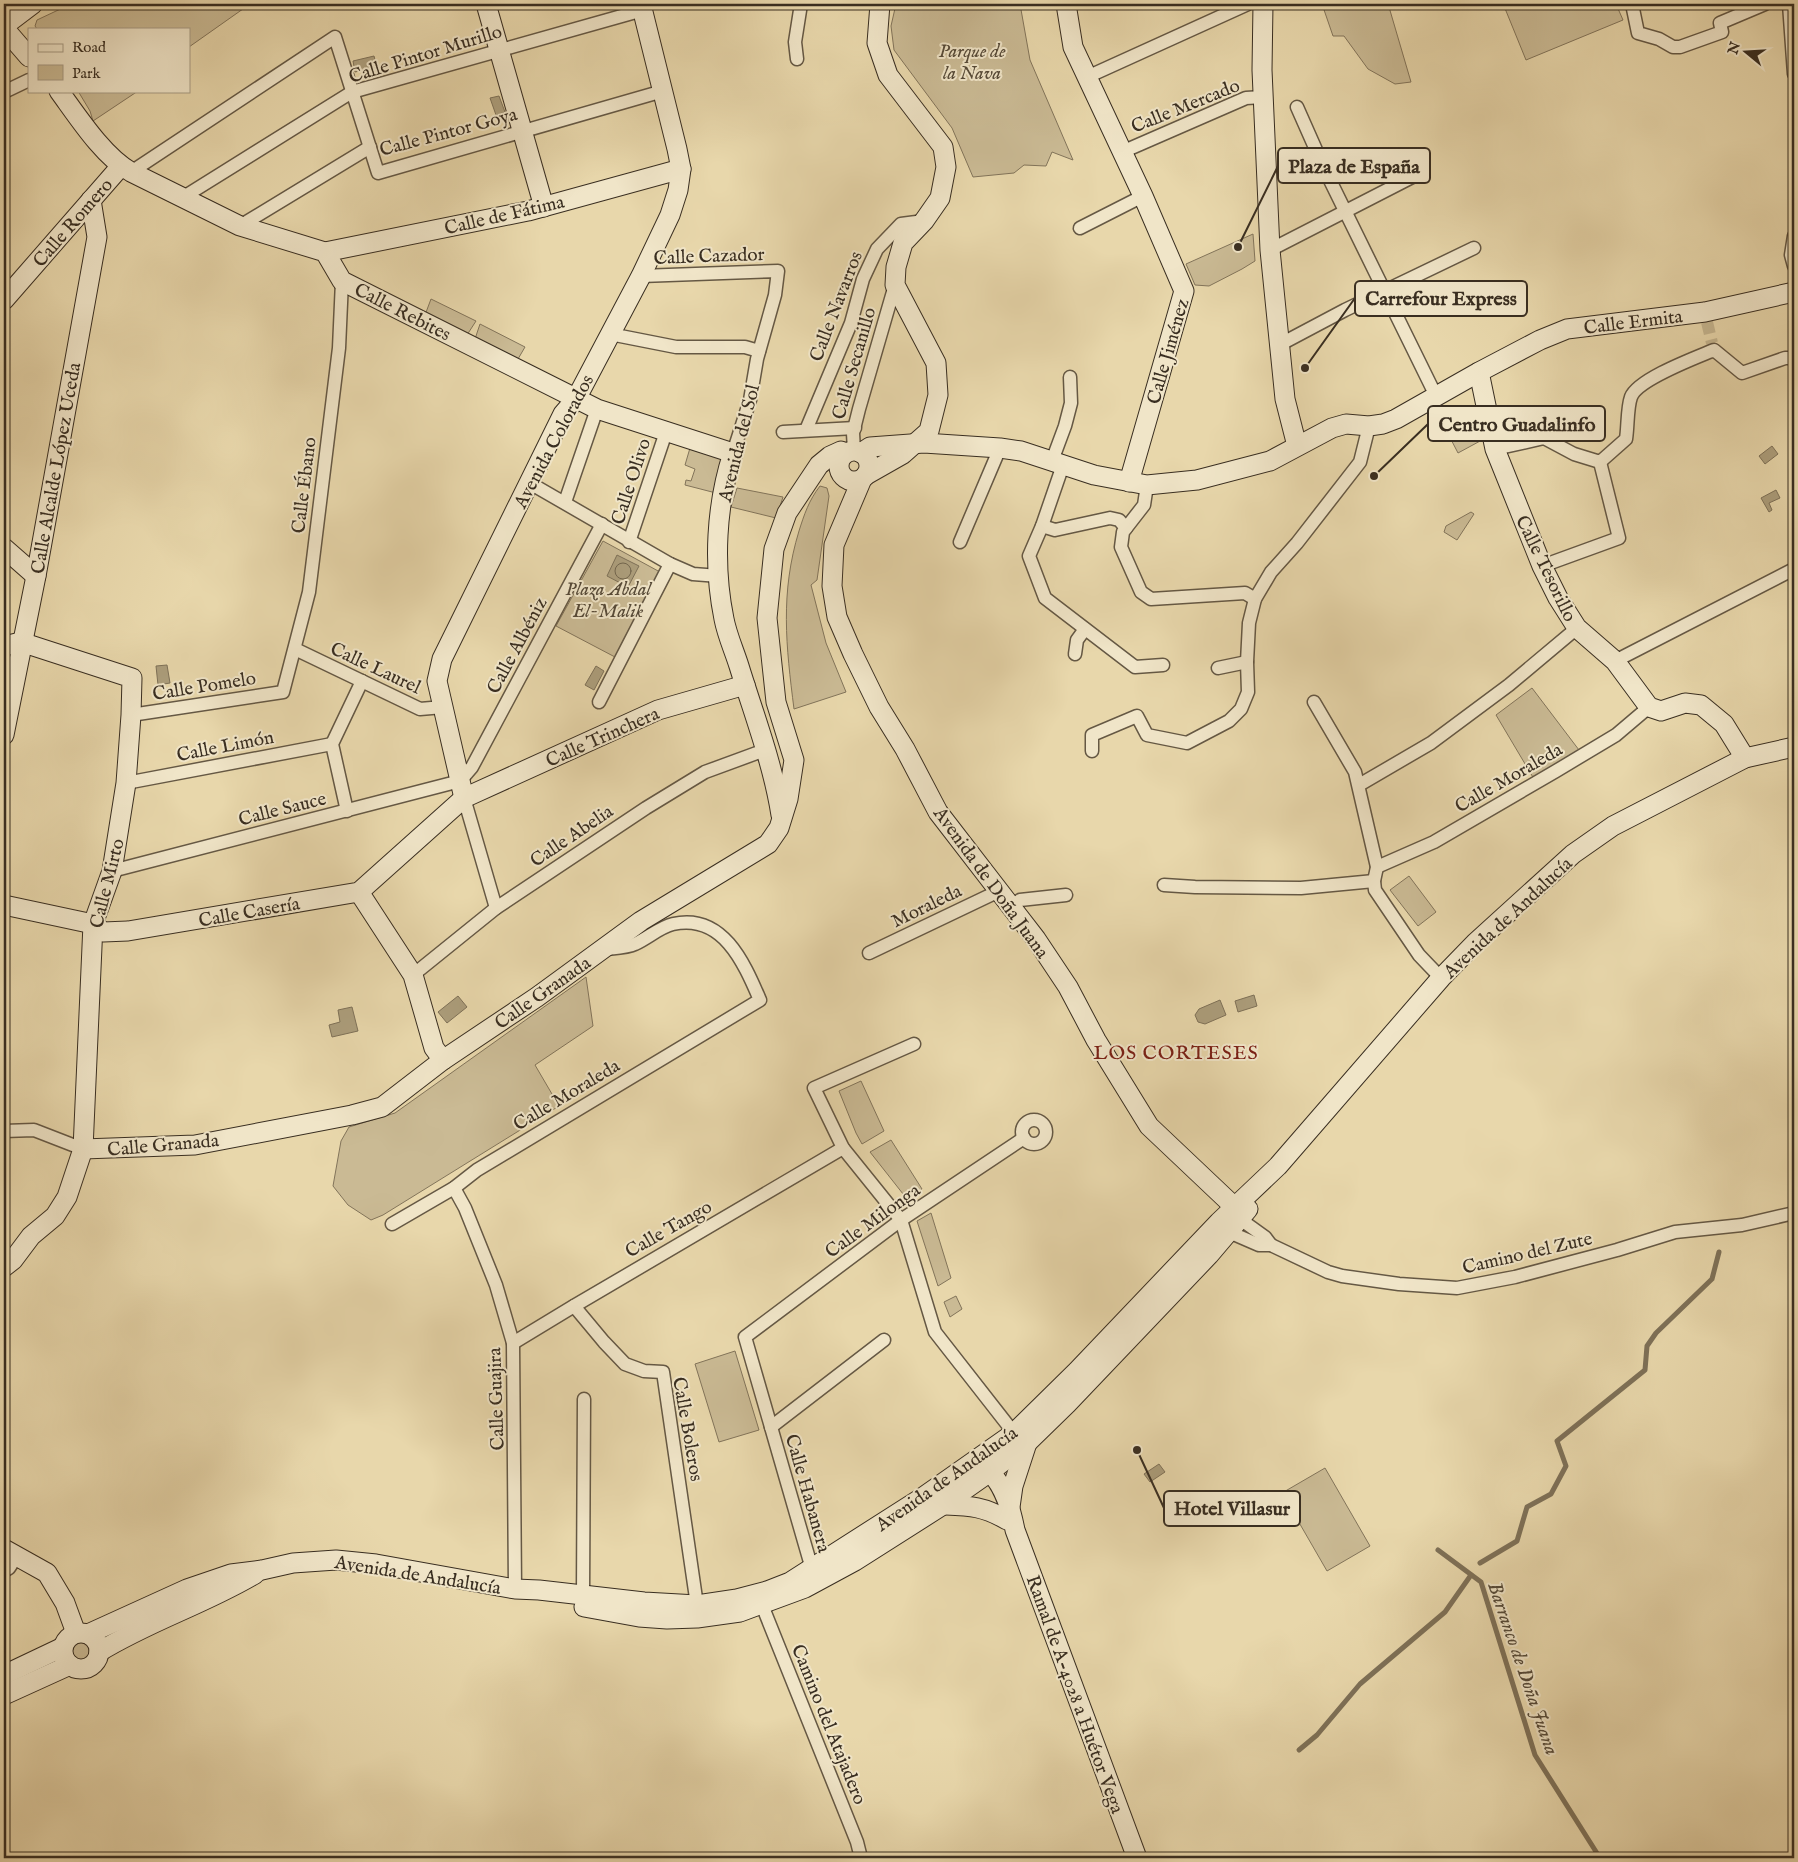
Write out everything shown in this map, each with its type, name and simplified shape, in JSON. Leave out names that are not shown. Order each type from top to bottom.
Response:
[{"type":"street","points":[[28,56],[4,27],[33,4]]},
{"type":"street","points":[[486,4],[544,207]]},
{"type":"street","points":[[797,59],[795,42],[802,4]]},
{"type":"street","points":[[854,477],[903,454],[916,444],[929,431],[938,395],[936,363],[895,285],[896,267],[903,243],[924,221],[940,198],[946,167],[943,147],[888,75],[877,43],[880,4]]},
{"type":"street","name":"Calle Jiménez","points":[[1066,4],[1073,47],[1143,196],[1184,291],[1138,484]]},
{"type":"street","points":[[1087,77],[1248,4]]},
{"type":"street","points":[[1263,4],[1263,97],[1270,250],[1285,398],[1297,446]]},
{"type":"street","points":[[1632,4],[1638,33],[1659,39],[1673,47],[1680,47],[1722,32],[1720,23],[1765,4]]},
{"type":"street","points":[[1789,4],[1794,74]]},
{"type":"street","name":"Calle Pintor Murillo","points":[[182,198],[352,92],[642,7]]},
{"type":"street","name":"Avenida Colorados","points":[[496,908],[462,790],[437,681],[442,659],[528,482],[563,414],[576,399],[641,276],[670,215],[678,190],[681,169],[642,7]]},
{"type":"street","name":"Calle Pintor Goya","points":[[126,169],[335,37],[378,173],[663,92]]},
{"type":"street","points":[[4,92],[28,80]]},
{"type":"street","points":[[60,92],[99,143],[126,169],[240,226],[325,252]]},
{"type":"street","name":"Calle Mercado","points":[[1122,152],[1246,98],[1263,97]]},
{"type":"street","points":[[1297,107],[1324,168],[1436,396]]},
{"type":"street","points":[[240,226],[370,147]]},
{"type":"street","name":"Calle Romero","points":[[4,300],[91,200],[126,169]]},
{"type":"street","name":"Calle de Fátima","points":[[325,252],[544,207],[681,169]]},
{"type":"street","points":[[1270,250],[1420,173]]},
{"type":"street","points":[[1080,228],[1143,196]]},
{"type":"street","name":"Calle Alcalde López Uceda","points":[[4,735],[12,644],[36,576],[97,237],[91,200]]},
{"type":"street","name":"Calle Navarros","points":[[806,430],[851,323],[863,279],[877,249],[901,224],[924,221]]},
{"type":"street","points":[[1794,236],[1791,255],[1794,266]]},
{"type":"street","points":[[1279,344],[1474,248]]},
{"type":"street","name":"Calle Rebites","points":[[325,252],[342,280],[576,399],[597,409],[733,453]]},
{"type":"street","name":"Calle Cazador","points":[[641,276],[778,271]]},
{"type":"street","name":"Avenida del Sol","points":[[778,271],[775,295],[760,351],[750,400],[729,467],[720,518],[719,576],[724,619],[765,750],[777,792],[782,819]]},
{"type":"street","name":"Calle Ébano","points":[[283,692],[309,592],[339,348],[342,280]]},
{"type":"street","name":"Calle Secanillo","points":[[854,452],[854,428],[895,285]]},
{"type":"street","name":"Calle Ermita","points":[[1479,372],[1540,340],[1567,329],[1706,317],[1794,292]]},
{"type":"street","points":[[610,334],[676,347],[745,347],[760,351]]},
{"type":"street","points":[[1600,462],[1626,439],[1631,397],[1638,387],[1666,371],[1713,347],[1742,373],[1785,358],[1794,358]]},
{"type":"street","name":"Calle Granada","points":[[4,1267],[13,1260],[31,1236],[55,1216],[68,1197],[82,1149],[195,1145],[352,1115],[382,1107],[443,1060],[604,949],[641,921],[768,844],[776,834],[782,819],[792,786],[794,760],[776,702],[767,618],[774,549],[788,513],[818,465],[830,456],[841,451],[854,452],[870,447],[916,444],[1000,448],[1021,451],[1094,475],[1138,484],[1197,480],[1270,461],[1332,428],[1346,424],[1369,426],[1396,419],[1479,372]]},
{"type":"street","name":"Calle Tesorillo","points":[[1479,372],[1495,449],[1542,566],[1558,598],[1576,628],[1615,661],[1649,707]]},
{"type":"street","points":[[1070,377],[1071,403],[1066,426],[1042,526],[1029,556],[1045,598],[1135,667],[1163,665]]},
{"type":"street","points":[[565,502],[597,409]]},
{"type":"street","points":[[1092,751],[1092,735],[1137,716],[1147,735],[1188,743],[1229,721],[1241,709],[1248,692],[1249,623],[1255,599],[1271,572],[1297,543],[1360,462],[1369,426]]},
{"type":"street","points":[[783,432],[854,428]]},
{"type":"street","name":"Calle Olivo","points":[[629,542],[666,432]]},
{"type":"street","points":[[1495,449],[1544,438],[1574,454],[1600,462]]},
{"type":"street","points":[[960,542],[1000,448]]},
{"type":"street","points":[[805,485],[820,475],[835,472],[854,477],[869,470],[868,460],[854,452],[843,456],[839,465],[854,477]]},
{"type":"street","points":[[1542,566],[1618,538],[1600,462]]},
{"type":"street","name":"Avenida de Doña Juana","points":[[854,477],[850,509],[834,545],[832,586],[838,617],[853,654],[879,707],[905,749],[938,812],[1012,906],[1068,987],[1096,1040],[1150,1126],[1220,1193],[1237,1218]]},
{"type":"street","points":[[528,482],[670,564],[693,574],[719,576]]},
{"type":"street","points":[[1138,484],[1144,505],[1123,532],[1121,547],[1141,592],[1151,600],[1245,593],[1255,599]]},
{"type":"street","points":[[1042,526],[1056,530],[1110,518],[1119,520],[1126,528]]},
{"type":"street","name":"Calle Albéniz","points":[[462,790],[472,767],[602,524]]},
{"type":"street","points":[[4,548],[36,576]]},
{"type":"street","points":[[599,702],[670,564]]},
{"type":"street","points":[[1615,661],[1794,569]]},
{"type":"street","points":[[1075,654],[1077,640],[1085,628]]},
{"type":"street","points":[[1359,786],[1431,743],[1509,686],[1576,628]]},
{"type":"street","name":"Calle Mirto","points":[[12,644],[132,678],[126,783],[112,871],[93,924],[82,1149]]},
{"type":"street","name":"Calle Laurel","points":[[295,649],[420,709],[443,707]]},
{"type":"street","points":[[1218,668],[1247,662]]},
{"type":"street","points":[[347,811],[332,744],[362,681]]},
{"type":"street","name":"Calle Trinchera","points":[[462,790],[658,710],[745,685]]},
{"type":"street","name":"Calle Pomelo","points":[[131,715],[283,692]]},
{"type":"street","points":[[1314,702],[1356,772],[1377,867],[1374,881],[1375,890],[1419,955],[1441,978]]},
{"type":"street","points":[[1649,707],[1661,711],[1685,703],[1701,705],[1724,724],[1745,758]]},
{"type":"street","name":"Calle Moraleda","points":[[1377,867],[1434,842],[1548,776],[1616,735],[1649,707]]},
{"type":"street","name":"Calle Limón","points":[[126,783],[332,744]]},
{"type":"street","name":"Avenida de Andalucía","points":[[515,1589],[536,1598],[639,1617],[697,1618],[740,1612],[805,1588],[855,1561],[943,1505],[990,1472],[1087,1362],[1219,1222],[1237,1218],[1266,1187],[1278,1166],[1441,978],[1475,943],[1573,854],[1614,826],[1745,758],[1794,747]]},
{"type":"street","name":"Calle Abelia","points":[[412,975],[496,908],[646,808],[705,772],[765,750]]},
{"type":"street","points":[[443,1060],[434,1048],[412,975],[359,892],[462,790]]},
{"type":"street","name":"Calle Sauce","points":[[112,871],[347,811],[462,790]]},
{"type":"street","points":[[1164,885],[1301,888],[1374,881]]},
{"type":"street","name":"Moraleda","points":[[869,953],[999,890]]},
{"type":"street","name":"Calle Casería","points":[[4,905],[93,924],[103,932],[128,931],[359,892]]},
{"type":"street","points":[[1012,906],[1020,900],[1066,895]]},
{"type":"street","name":"Calle Moraleda","points":[[392,1224],[454,1188],[477,1170],[760,1000],[746,966],[719,932],[700,923],[672,924],[634,945],[604,949]]},
{"type":"street","points":[[914,1044],[814,1088],[843,1148],[901,1220],[935,1332],[1021,1437],[1013,1486],[1011,1519],[972,1506],[943,1505]]},
{"type":"street","points":[[4,1131],[34,1130],[82,1149]]},
{"type":"street","name":"Calle Milonga","points":[[745,1337],[901,1220],[1024,1138]]},
{"type":"street","name":"Calle Tango","points":[[513,1343],[843,1148]]},
{"type":"street","name":"Avenida de Andalucía","points":[[1220,1193],[1234,1194],[1243,1189],[1265,1169],[1278,1166]]},
{"type":"street","name":"Calle Guajira","points":[[454,1188],[465,1208],[496,1285],[513,1343],[515,1589]]},
{"type":"street","name":"Camino del Zute","points":[[1237,1218],[1265,1236],[1271,1244],[1328,1272],[1342,1276],[1399,1284],[1457,1288],[1514,1277],[1617,1250],[1675,1232],[1742,1225],[1794,1213]]},
{"type":"street","name":"Avenida de Andalucía","points":[[262,1570],[293,1563],[336,1560],[394,1567],[515,1589],[644,1602],[697,1605],[767,1591],[790,1582],[812,1569],[977,1460],[1021,1437],[1105,1364],[1176,1290],[1180,1275],[1234,1215],[1237,1218]]},
{"type":"street","name":"Calle Boleros","points":[[574,1306],[625,1364],[644,1371],[663,1372],[697,1605]]},
{"type":"street","name":"Calle Habanera","points":[[745,1337],[812,1569]]},
{"type":"street","name":"Calle Habanera","points":[[771,1426],[884,1340]]},
{"type":"street","points":[[1087,1362],[1105,1364]]},
{"type":"street","points":[[583,1596],[584,1400]]},
{"type":"street","points":[[856,1540],[876,1538],[969,1476],[981,1472],[990,1472]]},
{"type":"street","name":"Ramal de A-4028 a Huétor Vega","points":[[990,1472],[995,1476],[1137,1858]]},
{"type":"street","points":[[4,1570],[9,1568],[11,1552],[47,1573],[65,1603],[76,1638],[64,1657],[70,1665],[79,1669],[89,1668],[96,1661],[99,1652],[96,1641],[76,1638]]},
{"type":"street","points":[[805,1588],[812,1569]]},
{"type":"street","points":[[4,1675],[76,1638],[187,1589],[231,1574],[262,1570]]},
{"type":"street","points":[[99,1652],[120,1639],[231,1588],[262,1570]]},
{"type":"street","points":[[639,1617],[652,1610],[685,1611],[697,1605]]},
{"type":"street","name":"Camino del Atajadero","points":[[762,1605],[857,1842],[861,1858]]},
{"type":"street","points":[[4,1695],[70,1665]]},
{"type":"green space","points":[[71,4],[250,4],[190,46],[190,28],[36,28],[37,20]]},
{"type":"green space","name":"Parque de la Nava","points":[[896,4],[1020,4],[1030,60],[1073,160],[1052,152],[1046,166],[1024,165],[1014,173],[973,177],[952,128],[894,50],[891,26]]},
{"type":"green space","points":[[1322,4],[1401,4],[1389,7],[1411,82],[1395,84],[1368,69],[1344,36],[1333,36]]},
{"type":"green space","points":[[1510,4],[1616,4],[1623,20],[1526,60],[1504,6]]},
{"type":"green space","points":[[79,92],[136,92],[93,121],[90,111]]},
{"type":"green space","points":[[1253,234],[1255,261],[1209,286],[1195,285],[1186,264]]},
{"type":"green space","points":[[431,299],[476,321],[467,335],[425,315]]},
{"type":"green space","points":[[480,324],[525,347],[518,359],[475,339]]},
{"type":"green space","points":[[1467,412],[1482,440],[1458,453],[1443,424]]},
{"type":"green space","points":[[690,448],[722,459],[716,493],[685,485],[686,480],[691,481],[695,469],[685,465]]},
{"type":"green space","points":[[820,486],[827,488],[829,496],[817,580],[811,585],[826,643],[846,692],[794,709],[786,620],[789,576],[803,519],[810,502]]},
{"type":"green space","points":[[737,488],[783,497],[776,518],[731,507]]},
{"type":"green space","points":[[1471,512],[1474,514],[1457,540],[1444,532],[1446,526]]},
{"type":"green space","name":"Plaza Abdal El-Malik","points":[[603,541],[660,572],[615,657],[556,626]]},
{"type":"green space","points":[[1532,688],[1579,750],[1534,779],[1496,715]]},
{"type":"green space","points":[[1409,876],[1436,912],[1418,926],[1390,890]]},
{"type":"green space","points":[[586,977],[593,1026],[535,1065],[559,1106],[383,1215],[371,1220],[348,1205],[333,1186],[341,1141],[349,1127],[395,1113]]},
{"type":"green space","points":[[861,1081],[884,1131],[862,1144],[839,1091]]},
{"type":"green space","points":[[891,1140],[922,1189],[907,1199],[870,1152]]},
{"type":"green space","points":[[931,1213],[951,1278],[938,1286],[917,1221]]},
{"type":"green space","points":[[956,1296],[962,1309],[950,1317],[944,1302]]},
{"type":"green space","points":[[735,1351],[759,1430],[719,1442],[695,1364]]},
{"type":"green space","points":[[1325,1468],[1370,1546],[1327,1571],[1282,1493]]},
{"type":"green space","points":[[82,1641],[89,1644],[92,1651],[89,1658],[82,1661],[75,1658],[72,1651],[75,1644]]},
{"type":"water","points":[[374,56],[377,67],[355,72],[353,61]]},
{"type":"water","points":[[499,96],[505,112],[496,115],[490,98]]},
{"type":"water","points":[[1772,446],[1778,454],[1765,464],[1759,456]]},
{"type":"water","points":[[1776,490],[1780,498],[1769,503],[1772,510],[1769,512],[1761,498]]},
{"type":"water","points":[[617,555],[639,566],[628,587],[607,576]]},
{"type":"water","points":[[167,665],[170,683],[158,685],[156,666]]},
{"type":"water","points":[[596,666],[604,671],[594,690],[585,685]]},
{"type":"water","points":[[1254,995],[1257,1006],[1238,1012],[1235,1001]]},
{"type":"water","points":[[458,996],[467,1007],[447,1023],[438,1012]]},
{"type":"water","points":[[1220,1000],[1226,1015],[1205,1024],[1198,1022],[1195,1015],[1199,1009]]},
{"type":"water","points":[[352,1007],[358,1031],[332,1037],[329,1025],[340,1022],[338,1010]]},
{"type":"water","points":[[1159,1464],[1165,1472],[1150,1482],[1144,1474]]},
{"type":"waterway","points":[[1480,1563],[1517,1541],[1527,1507],[1551,1494],[1566,1466],[1557,1441],[1645,1370],[1647,1346],[1656,1333],[1712,1279],[1719,1252]]},
{"type":"waterway","name":"Barranco de Doña Juana","points":[[1438,1550],[1481,1582],[1535,1755],[1600,1858]]},
{"type":"waterway","points":[[1299,1750],[1317,1735],[1360,1684],[1445,1612],[1471,1575]]},
{"type":"tunnel","points":[[1707,322],[1712,343]]},
{"type":"place","name":"Plaza de España","points":[[1238,247]]},
{"type":"place","name":"Carrefour Express","points":[[1305,368]]},
{"type":"place","name":"Centro Guadalinfo","points":[[1374,476]]},
{"type":"place","name":"Hotel Villasur","points":[[1137,1450]]},
{"type":"district","name":"LOS CORTESES","points":[[1176,1052]]}]
